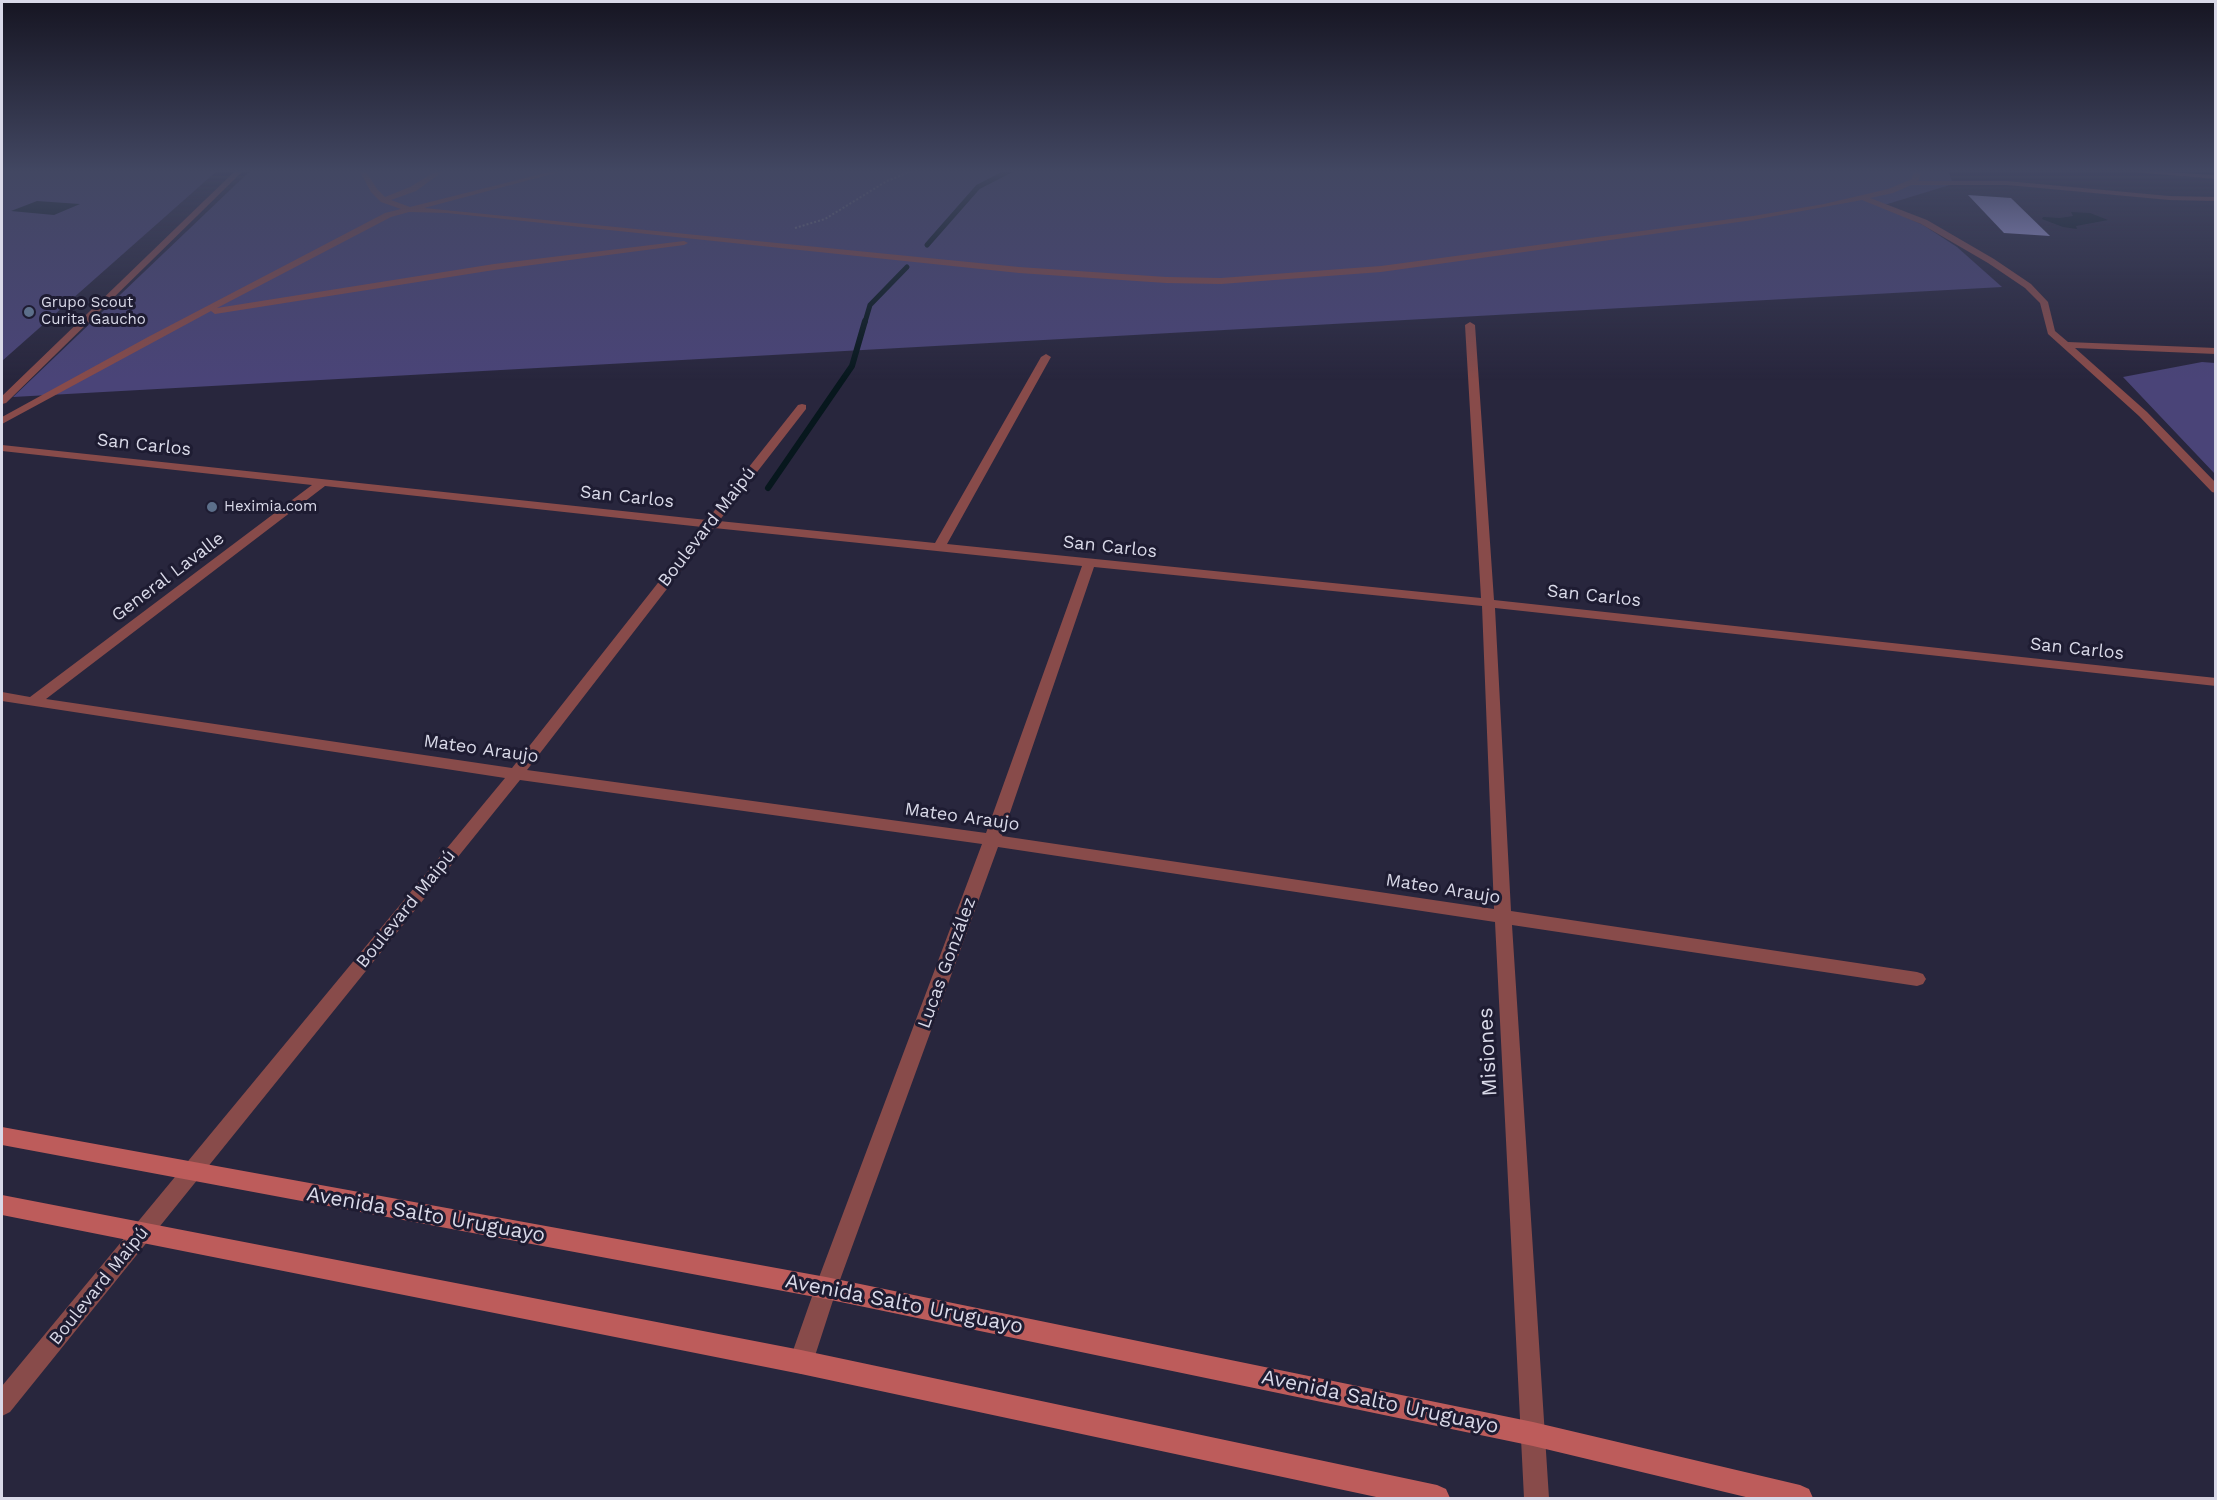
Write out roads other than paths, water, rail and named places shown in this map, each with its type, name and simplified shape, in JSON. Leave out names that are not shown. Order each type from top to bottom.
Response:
[{"type":"main road","name":"Avenida Salto Uruguayo","points":[[2,1136],[826,1288],[1533,1434],[1800,1498]]},
{"type":"main road","points":[[2,1205],[801,1362],[1437,1498]]},
{"type":"street","points":[[2,401],[168,240]]},
{"type":"street","points":[[2,421],[340,240]]},
{"type":"street","points":[[202,312],[494,267],[714,240],[1019,270],[1166,280],[1221,281],[1393,268],[1595,240]]},
{"type":"street","points":[[1955,240],[2028,286],[2044,302],[2051,332],[2143,414],[2216,490]]},
{"type":"street","name":"Misiones","points":[[1470,325],[1488,603],[1503,917],[1537,1498]]},
{"type":"street","points":[[2064,345],[2216,351]]},
{"type":"street","points":[[939,547],[1046,357]]},
{"type":"street","name":"Boulevard Maipú","points":[[2,1404],[516,774],[802,407]]},
{"type":"street","name":"San Carlos","points":[[2,448],[709,524],[1488,603],[2216,682]]},
{"type":"street","name":"General Lavalle","points":[[34,701],[323,482]]},
{"type":"street","name":"Lucas González","points":[[801,1362],[826,1288],[992,840],[1089,563]]},
{"type":"street","name":"Mateo Araujo","points":[[2,697],[516,774],[992,840],[1917,979]]},
{"type":"waterway","points":[[927,245],[931,240]]},
{"type":"waterway","points":[[865,322],[870,305],[907,267]]},
{"type":"waterway","points":[[768,488],[852,366],[865,321]]},
{"type":"place","name":"Grupo Scout Curita Gaucho","points":[[29,312]]},
{"type":"place","name":"Heximia.com","points":[[212,507]]}]
